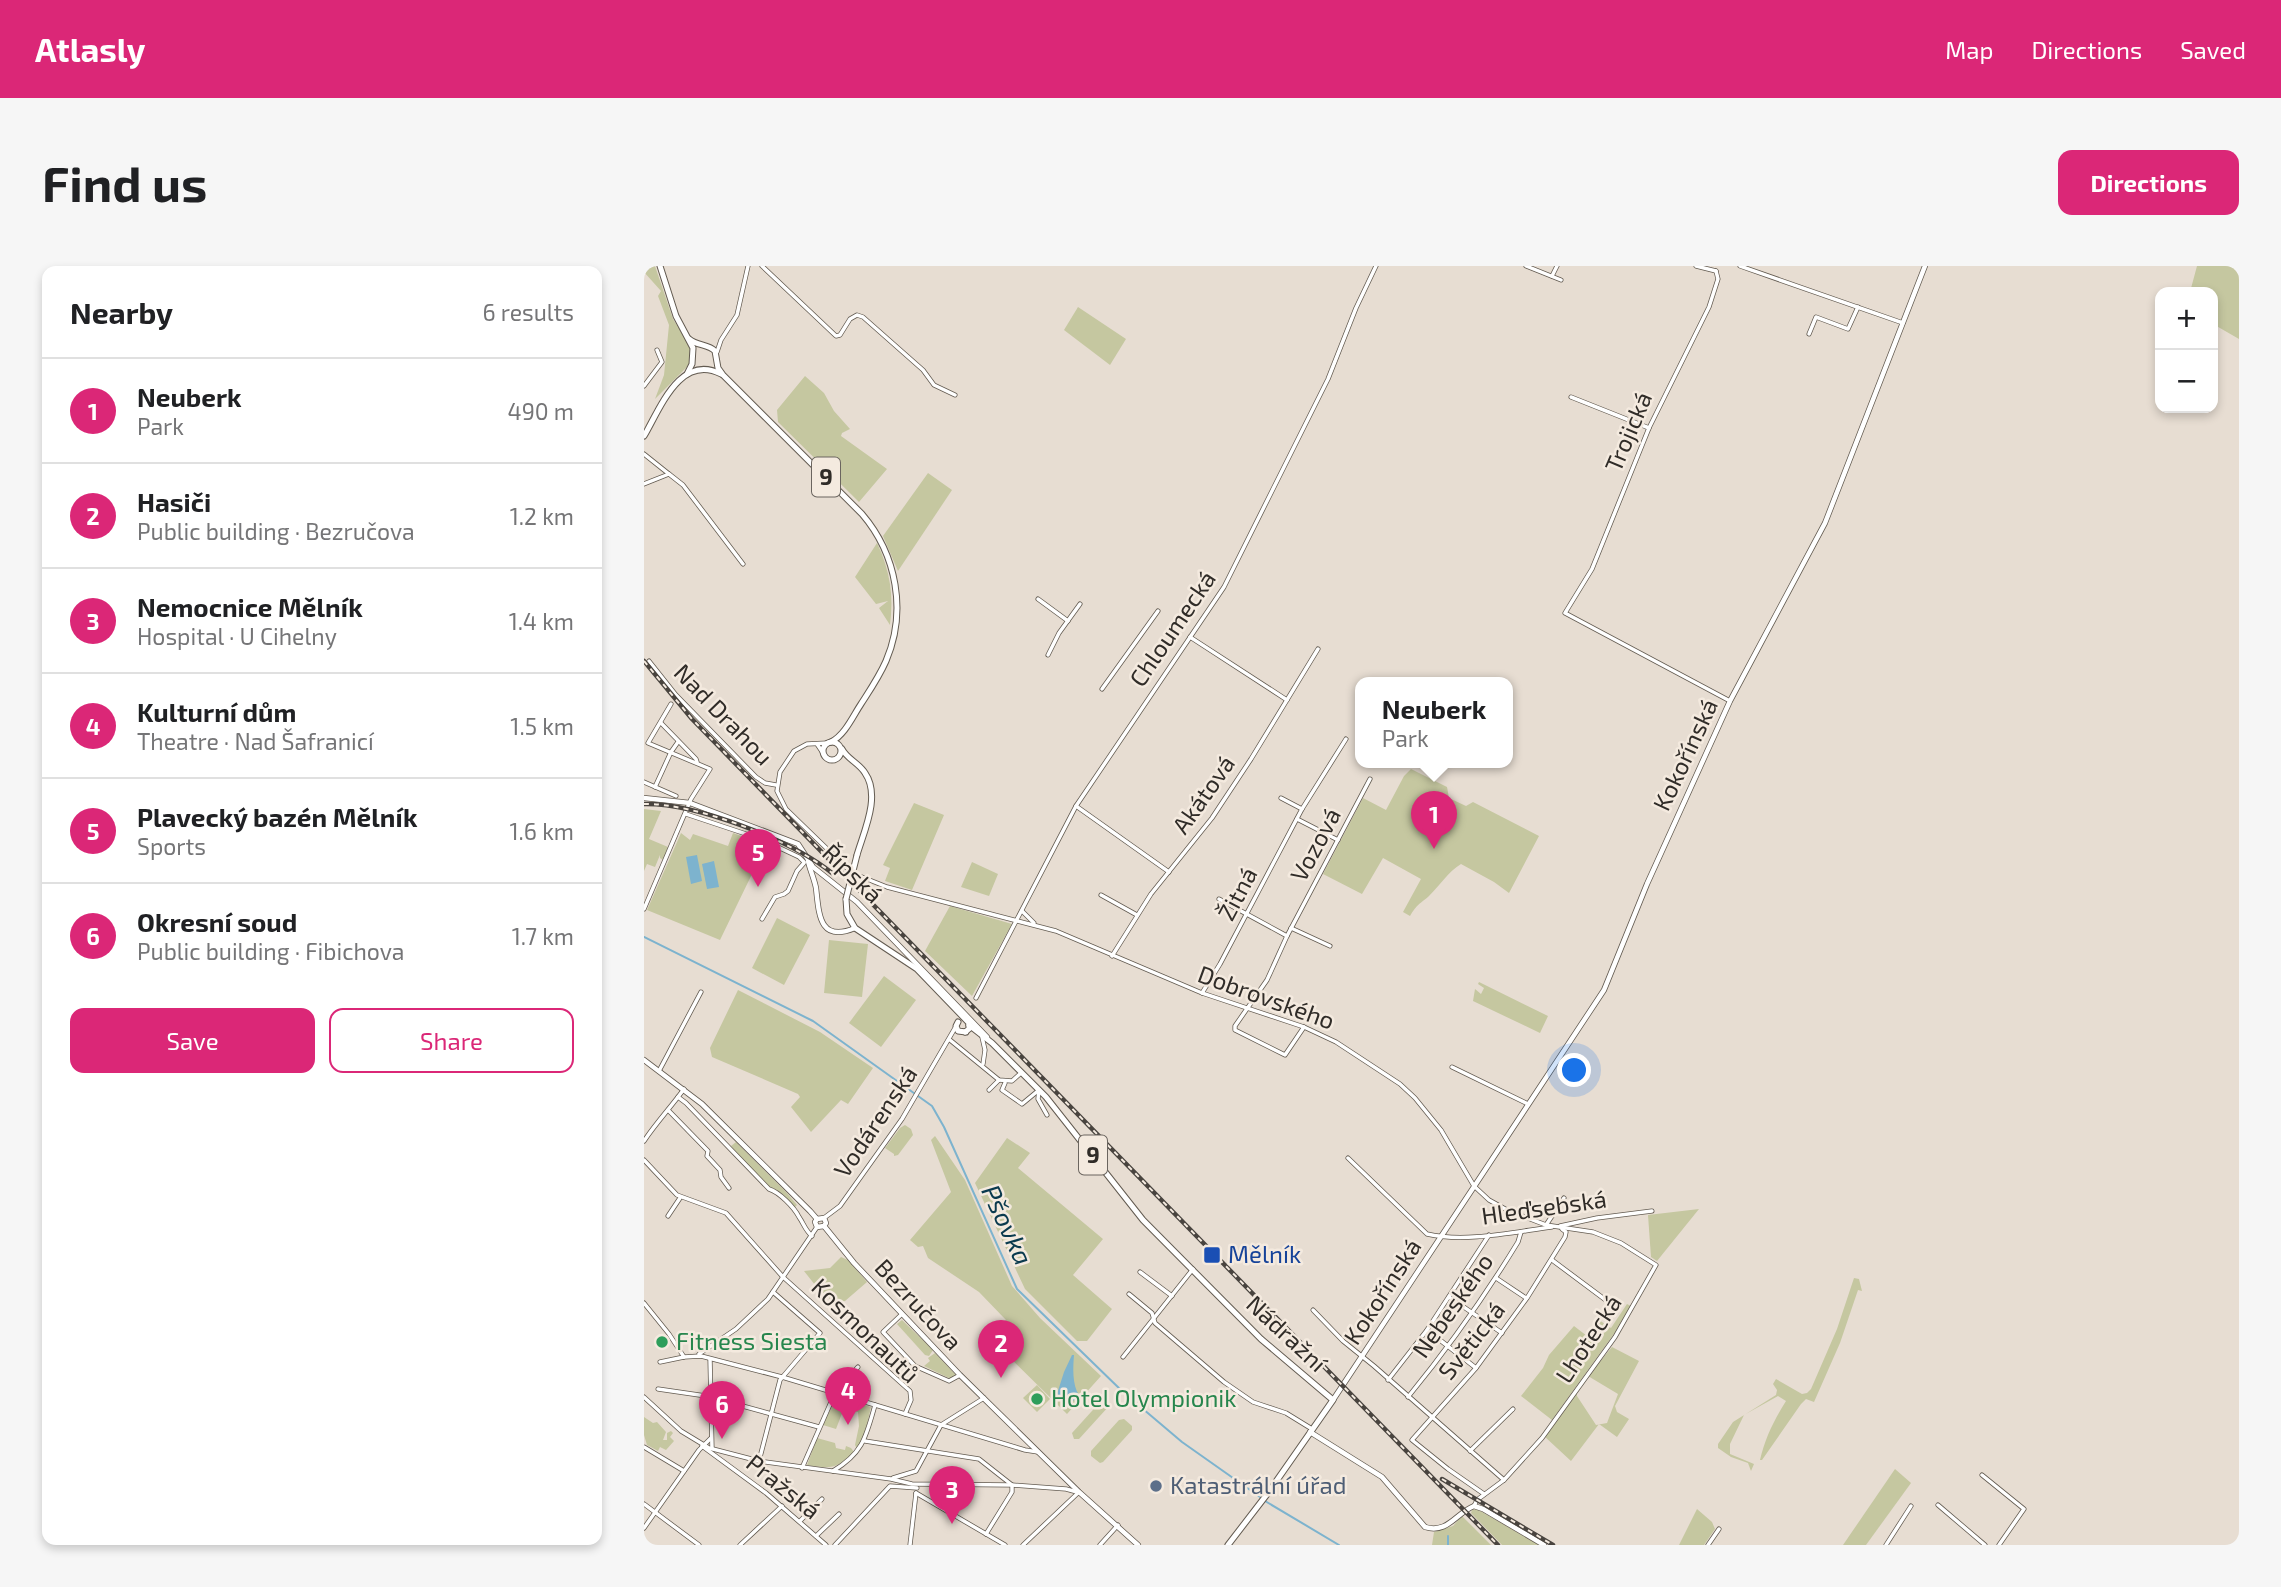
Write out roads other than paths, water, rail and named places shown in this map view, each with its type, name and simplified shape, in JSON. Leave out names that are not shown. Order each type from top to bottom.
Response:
[{"type":"main road","points":[[660,266],[676,316],[689,339],[696,366],[705,370]]},
{"type":"main road","name":"9","points":[[689,339],[706,346],[717,358],[723,375],[862,513],[879,537],[889,560],[897,599],[893,639],[882,670],[842,732],[824,746],[823,753]]},
{"type":"main road","points":[[687,374],[698,349],[706,346]]},
{"type":"main road","points":[[644,436],[667,395],[687,374],[714,367],[717,358]]},
{"type":"main road","name":"9","points":[[705,370],[723,375]]},
{"type":"main road","name":"9","points":[[837,759],[841,756],[842,732]]},
{"type":"main road","points":[[829,742],[841,748],[867,775],[872,789],[846,899],[847,914],[855,928]]},
{"type":"main road","points":[[823,753],[829,760],[851,760]]},
{"type":"main road","name":"Řípská","points":[[855,928],[922,974],[949,1002],[962,1023]]},
{"type":"main road","points":[[962,1023],[964,1032]]},
{"type":"main road","name":"9","points":[[962,1023],[958,1031],[964,1032]]},
{"type":"main road","name":"Nádražní","points":[[962,1023],[992,1042],[1055,1107],[1143,1220],[1261,1339],[1333,1400]]},
{"type":"main road","name":"Nádražní","points":[[964,1032],[981,1035]]},
{"type":"main road","name":"Kokořínská","points":[[1228,1545],[1333,1400]]},
{"type":"street","points":[[717,358],[721,340],[737,314],[748,266]]},
{"type":"street","points":[[762,266],[836,336],[840,335],[850,319],[857,315],[863,317],[925,372],[933,384],[955,395]]},
{"type":"street","name":"Chloumecká","points":[[976,998],[1076,806],[1224,587],[1328,379],[1376,266]]},
{"type":"street","points":[[1526,266],[1561,280]]},
{"type":"street","points":[[1552,276],[1556,266]]},
{"type":"street","points":[[1696,266],[1716,271]]},
{"type":"street","name":"Trojická","points":[[1720,266],[1716,271],[1716,289],[1709,307],[1649,428],[1592,569],[1565,613],[1730,701]]},
{"type":"street","points":[[1740,266],[1903,323]]},
{"type":"street","name":"Kokořínská","points":[[1333,1400],[1604,990],[1656,863],[1730,701],[1825,523],[1925,266]]},
{"type":"street","points":[[1809,334],[1816,317],[1848,329],[1858,307]]},
{"type":"street","points":[[706,346],[721,340]]},
{"type":"street","points":[[644,386],[662,362],[657,350]]},
{"type":"street","points":[[1571,397],[1649,428]]},
{"type":"street","points":[[644,454],[683,485],[743,564]]},
{"type":"street","points":[[644,484],[669,474]]},
{"type":"street","points":[[1038,598],[1068,621]]},
{"type":"street","points":[[1048,655],[1080,604]]},
{"type":"street","points":[[1102,689],[1158,611]]},
{"type":"street","points":[[1190,636],[1287,700]]},
{"type":"street","name":"Akátová","points":[[1112,956],[1137,915],[1212,818],[1318,649]]},
{"type":"street","name":"Nad Drahou","points":[[649,661],[676,695],[756,777],[765,783],[777,785]]},
{"type":"street","points":[[644,909],[690,803],[710,769],[648,743],[671,704]]},
{"type":"street","points":[[660,722],[697,762]]},
{"type":"street","name":"Žitná","points":[[1202,993],[1302,810],[1346,739]]},
{"type":"street","points":[[656,787],[678,742]]},
{"type":"street","name":"Nad Drahou","points":[[829,742],[804,744],[794,751],[780,772],[777,785],[779,799],[834,857],[856,876]]},
{"type":"street","points":[[815,744],[823,753]]},
{"type":"street","name":"Vozová","points":[[1247,1009],[1268,980],[1291,928],[1370,779]]},
{"type":"street","points":[[644,782],[676,796]]},
{"type":"street","name":"Řípská","points":[[644,798],[690,803],[792,841],[803,850],[806,861],[857,902],[964,1012]]},
{"type":"street","points":[[1280,798],[1302,810]]},
{"type":"street","points":[[1076,806],[1169,872]]},
{"type":"street","points":[[686,814],[777,845],[806,861],[816,886],[817,911],[821,922],[828,929],[837,932],[855,928]]},
{"type":"street","points":[[1297,819],[1338,840]]},
{"type":"street","points":[[762,919],[775,897],[788,891],[797,871],[806,861]]},
{"type":"street","name":"Dobrovského","points":[[856,876],[887,887],[1056,931],[1202,993],[1304,1027],[1336,1042],[1400,1084],[1415,1098],[1441,1130],[1474,1186]]},
{"type":"street","points":[[1101,895],[1137,915]]},
{"type":"street","points":[[1219,899],[1287,936]]},
{"type":"street","name":"Dobrovského","points":[[1022,911],[1035,924]]},
{"type":"street","points":[[1291,928],[1330,946]]},
{"type":"street","points":[[909,956],[922,974]]},
{"type":"street","points":[[659,1070],[701,992]]},
{"type":"street","points":[[1247,1009],[1235,1030],[1283,1055],[1288,1054],[1304,1027]]},
{"type":"street","name":"Nádražní","points":[[964,1012],[992,1042]]},
{"type":"street","name":"Vodárenská","points":[[824,1219],[840,1206],[902,1119],[962,1023]]},
{"type":"street","name":"Vodárenská","points":[[950,1040],[964,1032]]},
{"type":"street","points":[[981,1035],[985,1050],[983,1065]]},
{"type":"street","points":[[950,1040],[999,1080],[1012,1081],[1022,1073]]},
{"type":"street","points":[[644,1060],[684,1089],[817,1219],[824,1219],[824,1226],[817,1227]]},
{"type":"street","points":[[1452,1067],[1528,1104]]},
{"type":"street","points":[[989,1090],[999,1080]]},
{"type":"street","points":[[1005,1082],[1002,1090],[1022,1104],[1039,1090]]},
{"type":"street","points":[[644,1142],[684,1089]]},
{"type":"street","points":[[1039,1090],[1038,1099],[1047,1115]]},
{"type":"street","points":[[678,1097],[769,1189],[775,1191],[799,1216],[812,1236]]},
{"type":"street","points":[[668,1110],[708,1151],[708,1156],[720,1170],[721,1177],[729,1188]]},
{"type":"street","points":[[728,1148],[737,1139]]},
{"type":"street","name":"Kokořínská","points":[[1348,1158],[1427,1234],[1440,1237]]},
{"type":"street","points":[[644,1160],[680,1198],[726,1213],[783,1277]]},
{"type":"street","points":[[1474,1186],[1489,1200],[1507,1210],[1557,1227]]},
{"type":"street","points":[[668,1216],[680,1198]]},
{"type":"street","points":[[1546,1225],[1564,1198]]},
{"type":"street","name":"Hleďsebská","points":[[1440,1237],[1490,1235],[1557,1227],[1565,1223],[1652,1211]]},
{"type":"street","points":[[660,1362],[697,1355],[736,1329],[773,1292],[812,1236],[817,1227],[817,1219]]},
{"type":"street","name":"Bezručova","points":[[824,1226],[854,1264],[960,1375],[1079,1492],[1138,1545]]},
{"type":"street","name":"Světická","points":[[1484,1494],[1412,1440],[1476,1368],[1527,1298],[1566,1235],[1564,1230],[1557,1227]]},
{"type":"street","name":"Lhotecká","points":[[1474,1506],[1484,1494],[1504,1480],[1542,1438],[1615,1337],[1656,1265],[1621,1243],[1593,1232],[1557,1227]]},
{"type":"street","name":"Nebeského","points":[[1408,1396],[1449,1347],[1473,1312],[1518,1242],[1521,1231]]},
{"type":"street","points":[[1388,1380],[1427,1330],[1490,1235]]},
{"type":"street","points":[[1552,1260],[1611,1304]]},
{"type":"street","points":[[1123,1357],[1193,1269]]},
{"type":"street","points":[[1140,1272],[1172,1296]]},
{"type":"street","name":"Kosmonautů","points":[[783,1277],[910,1391],[911,1400],[905,1414]]},
{"type":"street","points":[[1496,1278],[1527,1298]]},
{"type":"street","points":[[759,1461],[782,1377],[820,1333],[773,1292]]},
{"type":"street","points":[[1129,1294],[1152,1312],[1155,1323],[1224,1382],[1253,1402],[1286,1413],[1310,1432],[1382,1477],[1425,1527],[1448,1526],[1474,1506],[1544,1545]]},
{"type":"street","points":[[1449,1297],[1502,1333]]},
{"type":"street","points":[[644,1303],[670,1334],[684,1357]]},
{"type":"street","points":[[1313,1310],[1361,1357],[1504,1480]]},
{"type":"street","points":[[902,1314],[883,1332],[915,1366],[949,1381],[960,1375]]},
{"type":"street","points":[[1427,1330],[1476,1368]]},
{"type":"street","points":[[697,1355],[1038,1452]]},
{"type":"street","points":[[710,1359],[712,1448],[759,1461],[891,1479],[917,1488],[1005,1545]]},
{"type":"street","points":[[802,1468],[835,1393],[858,1367]]},
{"type":"street","points":[[658,1389],[711,1397],[819,1427]]},
{"type":"street","name":"Pražská","points":[[644,1397],[681,1431],[782,1506],[826,1545]]},
{"type":"street","points":[[891,1479],[916,1471],[941,1425],[984,1398]]},
{"type":"street","points":[[833,1472],[846,1464],[865,1441],[875,1405]]},
{"type":"street","points":[[1470,1451],[1513,1409]]},
{"type":"street","points":[[644,1528],[702,1444],[711,1438]]},
{"type":"street","points":[[865,1441],[983,1461],[1012,1485]]},
{"type":"street","name":"Pražská","points":[[702,1444],[712,1448],[720,1458]]},
{"type":"street","points":[[644,1447],[684,1471]]},
{"type":"street","points":[[720,1458],[725,1452]]},
{"type":"street","points":[[1982,1475],[2024,1508],[1999,1545]]},
{"type":"street","points":[[986,1534],[1012,1492],[1012,1485]]},
{"type":"street","points":[[835,1545],[890,1486],[917,1488],[1012,1485],[1079,1492]]},
{"type":"street","points":[[910,1545],[917,1488]]},
{"type":"street","points":[[1023,1545],[1079,1492]]},
{"type":"street","points":[[800,1521],[822,1499]]},
{"type":"street","points":[[644,1504],[699,1545]]},
{"type":"street","points":[[1938,1505],[1985,1545]]},
{"type":"street","points":[[740,1545],[782,1506]]},
{"type":"street","points":[[1886,1545],[1911,1506]]},
{"type":"street","points":[[816,1536],[839,1514]]},
{"type":"street","points":[[1100,1545],[1118,1525]]},
{"type":"street","points":[[1708,1545],[1719,1529]]},
{"type":"water","points":[[697,855],[702,881],[691,884],[686,857]]},
{"type":"water","points":[[714,861],[719,887],[707,889],[702,864]]},
{"type":"water","points":[[1072,1355],[1074,1381],[1079,1395],[1066,1408],[1061,1405],[1061,1400],[1066,1391],[1060,1396],[1057,1394]]},
{"type":"waterway","name":"Pšovka","points":[[644,937],[813,1021],[932,1106],[1017,1289],[1123,1392],[1182,1442],[1260,1497]]},
{"type":"waterway","name":"Pšovka","points":[[1265,1501],[1339,1545]]},
{"type":"waterway","points":[[1448,1536],[1448,1545]]},
{"type":"railway","points":[[644,661],[692,719],[1498,1545]]},
{"type":"railway","points":[[644,804],[690,810],[742,826],[793,848],[832,873]]},
{"type":"railway","points":[[1442,1479],[1553,1545]]},
{"type":"place","name":"Neuberk","points":[[1434,849]]},
{"type":"place","name":"Plavecký bazén Mělník","points":[[758,887]]},
{"type":"place","name":"Mělník","points":[[1212,1255]]},
{"type":"place","name":"Fitness Siesta","points":[[662,1342]]},
{"type":"place","name":"Hasiči","points":[[1001,1378]]},
{"type":"place","name":"Hotel Olympionik","points":[[1037,1399]]},
{"type":"place","name":"Kulturní dům","points":[[848,1425]]},
{"type":"place","name":"Okresní soud","points":[[722,1439]]},
{"type":"place","name":"Katastrální úřad","points":[[1156,1486]]},
{"type":"place","name":"Nemocnice Mělník","points":[[952,1524]]}]
